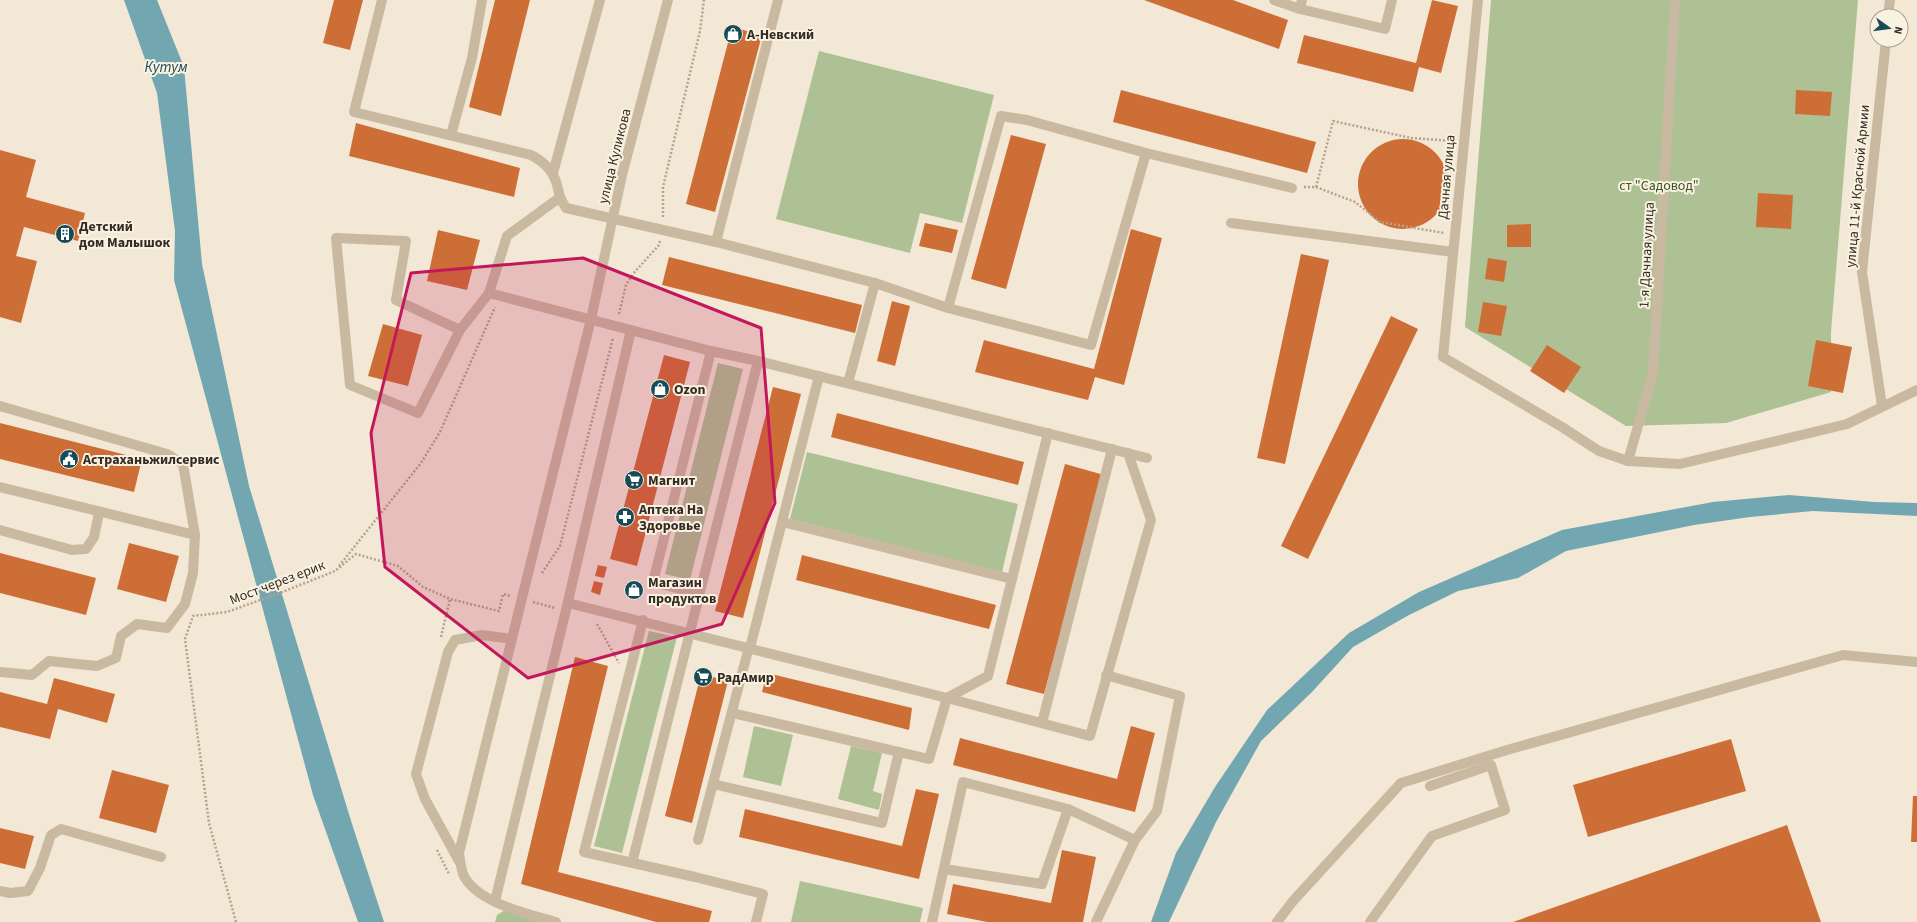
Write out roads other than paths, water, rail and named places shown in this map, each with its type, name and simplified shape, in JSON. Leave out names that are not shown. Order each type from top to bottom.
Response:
[{"type":"street","points":[[382,0],[354,112],[531,155],[544,163],[553,173],[558,186],[559,198],[566,208],[716,242],[875,283],[948,308],[1091,345],[1146,153]]},
{"type":"street","points":[[451,135],[472,58],[482,0]]},
{"type":"street","points":[[553,173],[600,0]]},
{"type":"street","name":"улица Куликова","points":[[461,865],[459,853],[460,844],[522,600],[614,218],[622,175],[668,0]]},
{"type":"street","points":[[716,242],[778,0]]},
{"type":"street","points":[[1274,0],[1301,5],[1385,29],[1392,0]]},
{"type":"street","name":"Дачная улица","points":[[1478,0],[1443,357],[1562,427],[1599,451],[1628,460]]},
{"type":"street","name":"1-я Дачная улица","points":[[1628,460],[1653,373],[1675,0]]},
{"type":"street","name":"улица 11-й Красной Армии","points":[[1882,406],[1862,272],[1885,48]]},
{"type":"street","points":[[948,308],[1001,116],[1027,120],[1146,153],[1292,188]]},
{"type":"street","points":[[460,330],[396,300],[406,241],[336,238],[350,385],[418,413],[460,330],[489,293],[507,236],[559,198]]},
{"type":"street","points":[[1231,223],[1453,252]]},
{"type":"street","points":[[848,383],[875,283]]},
{"type":"street","points":[[489,293],[712,351],[848,383],[1147,458]]},
{"type":"street","points":[[495,901],[567,607],[631,330]]},
{"type":"street","points":[[699,594],[653,582],[712,351]]},
{"type":"street","points":[[632,863],[758,361]]},
{"type":"street","points":[[698,840],[750,648],[819,376]]},
{"type":"street","points":[[1628,460],[1680,464],[1847,424],[1917,390]]},
{"type":"street","points":[[0,406],[167,454],[183,464],[195,535],[193,573],[185,604],[167,628],[137,624],[121,636],[116,658],[97,666],[49,662],[32,675],[0,672]]},
{"type":"street","points":[[732,712],[929,759],[947,698],[988,676],[1048,433]]},
{"type":"street","points":[[1042,723],[1112,449]]},
{"type":"street","points":[[567,607],[588,608],[643,620],[1090,736],[1150,520],[1128,453]]},
{"type":"street","points":[[0,487],[100,513],[195,535]]},
{"type":"street","points":[[0,530],[72,550],[86,549],[94,537],[100,513]]},
{"type":"street","points":[[782,522],[1012,579]]},
{"type":"street","points":[[643,620],[584,852],[763,894],[756,922]]},
{"type":"street","points":[[512,639],[482,635],[455,640],[448,652],[416,774],[426,799],[461,865],[464,874],[475,891],[495,901],[556,922]]},
{"type":"street","points":[[1277,922],[1293,901],[1401,783],[1507,750],[1843,655],[1917,662]]},
{"type":"street","points":[[1096,922],[1135,840],[1157,811],[1180,696],[1106,675]]},
{"type":"street","points":[[713,784],[882,823],[899,752]]},
{"type":"street","points":[[1370,922],[1432,836],[1505,810],[1491,765],[1430,786]]},
{"type":"street","points":[[932,922],[963,782],[1068,809],[1135,840]]},
{"type":"street","points":[[944,869],[1042,884],[1068,809]]},
{"type":"street","points":[[0,891],[10,893],[28,890],[40,868],[51,835],[61,829],[161,857]]},
{"type":"water","name":"Кутум","points":[[124,0],[157,0],[184,67],[202,264],[249,486],[352,824],[384,922],[358,922],[313,795],[174,280],[175,231],[157,93]]},
{"type":"water","points":[[1789,495],[1874,502],[1917,503],[1917,516],[1813,511],[1750,517],[1694,525],[1566,551],[1518,578],[1458,591],[1409,615],[1353,647],[1312,692],[1261,741],[1216,822],[1169,922],[1151,922],[1176,853],[1215,787],[1267,710],[1349,633],[1419,592],[1562,530],[1713,502]]},
{"type":"place","name":"А-Невский","points":[[733,34]]},
{"type":"place","name":"Детский дом Малышок","points":[[65,234]]},
{"type":"place","name":"Ozon","points":[[660,389]]},
{"type":"place","name":"Астраханьжилсервис","points":[[69,459]]},
{"type":"place","name":"Магнит","points":[[634,480]]},
{"type":"place","name":"Аптека На Здоровье","points":[[625,517]]},
{"type":"place","name":"Магазин продуктов","points":[[634,590]]},
{"type":"place","name":"РадАмир","points":[[703,677]]},
{"type":"park label","name":"ст \"Садовод\"","points":[[1659,185]]}]
